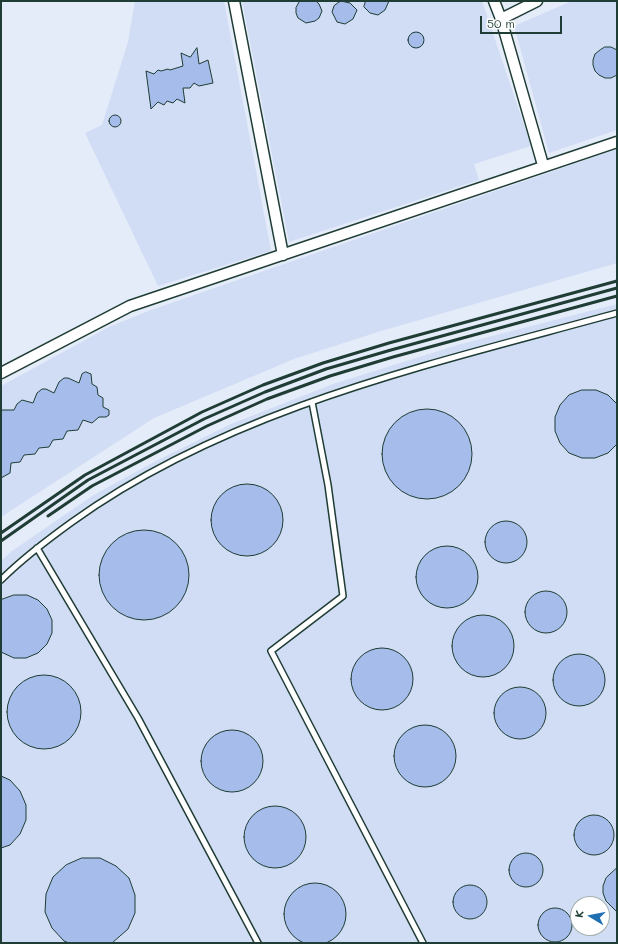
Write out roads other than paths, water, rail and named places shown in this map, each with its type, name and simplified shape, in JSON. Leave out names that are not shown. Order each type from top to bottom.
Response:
[{"type":"street","points":[[234,1],[283,255]]},
{"type":"street","points":[[494,1],[501,19],[543,166]]},
{"type":"street","points":[[501,19],[537,1]]},
{"type":"street","points":[[1,373],[130,306],[617,142]]},
{"type":"lane","points":[[1,580],[36,548],[95,506],[137,480],[183,456],[238,431],[312,402],[359,386],[617,313]]},
{"type":"lane","points":[[312,402],[328,485],[343,596],[271,651],[423,943]]},
{"type":"lane","points":[[36,548],[138,718],[258,943]]},
{"type":"railway","points":[[1,533],[85,475],[202,412],[263,385],[323,363],[389,343],[617,281]]},
{"type":"railway","points":[[1,541],[88,480],[204,419],[265,392],[326,369],[617,288]]},
{"type":"railway","points":[[48,516],[92,486],[207,426],[267,399],[330,376],[393,357],[617,296]]}]
